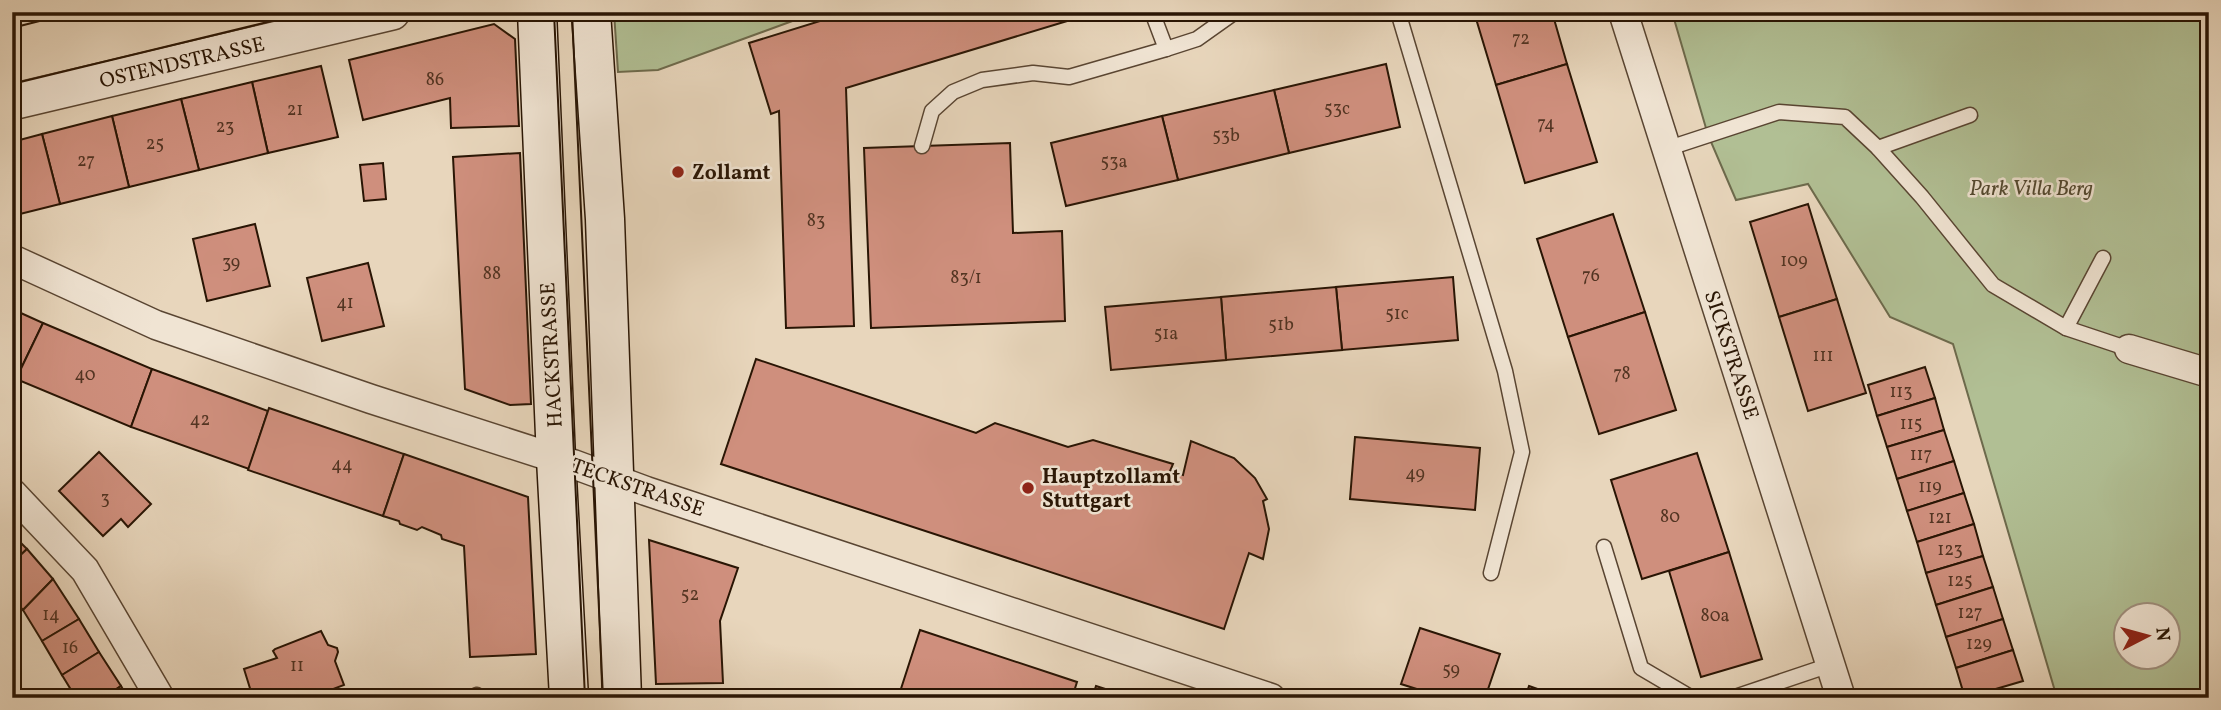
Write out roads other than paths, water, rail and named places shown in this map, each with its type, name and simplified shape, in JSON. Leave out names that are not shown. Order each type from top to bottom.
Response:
[{"type":"main road","name":"HACKSTRASSE","points":[[537,12],[569,698]]},
{"type":"main road","points":[[592,12],[605,219],[622,698]]},
{"type":"street","name":"OSTENDSTRASSE","points":[[12,102],[392,12]]},
{"type":"street","name":"SICKSTRASSE","points":[[1623,12],[1841,698]]},
{"type":"street","name":"TECKSTRASSE","points":[[12,259],[156,325],[358,395],[1271,698]]},
{"type":"street","points":[[2129,349],[2209,373]]},
{"type":"street","points":[[12,493],[85,570],[160,698]]},
{"type":"lane","points":[[1152,12],[1166,50]]},
{"type":"lane","points":[[922,146],[932,111],[953,92],[982,80],[1032,73],[1069,77],[1166,50],[1197,39],[1235,12]]},
{"type":"lane","points":[[1398,12],[1505,371],[1522,452],[1491,573]]},
{"type":"lane","points":[[1666,149],[1779,112],[1845,117],[1878,148],[1922,197],[1993,285],[2066,328],[2129,349]]},
{"type":"lane","points":[[1878,148],[1970,115]]},
{"type":"lane","points":[[2066,328],[2103,258]]},
{"type":"lane","points":[[1604,547],[1640,668],[1692,698]]},
{"type":"lane","points":[[1732,698],[1830,665]]},
{"type":"tram line","points":[[12,28],[75,12]]},
{"type":"tram line","points":[[12,84],[309,12]]},
{"type":"tram line","points":[[554,12],[585,698]]},
{"type":"tram line","points":[[572,12],[603,698]]},
{"type":"place","name":"Zollamt","points":[[678,172]]},
{"type":"place","name":"Hauptzollamt Stuttgart","points":[[1028,488]]},
{"type":"park label","name":"Park Villa Berg","points":[[2031,188]]}]
